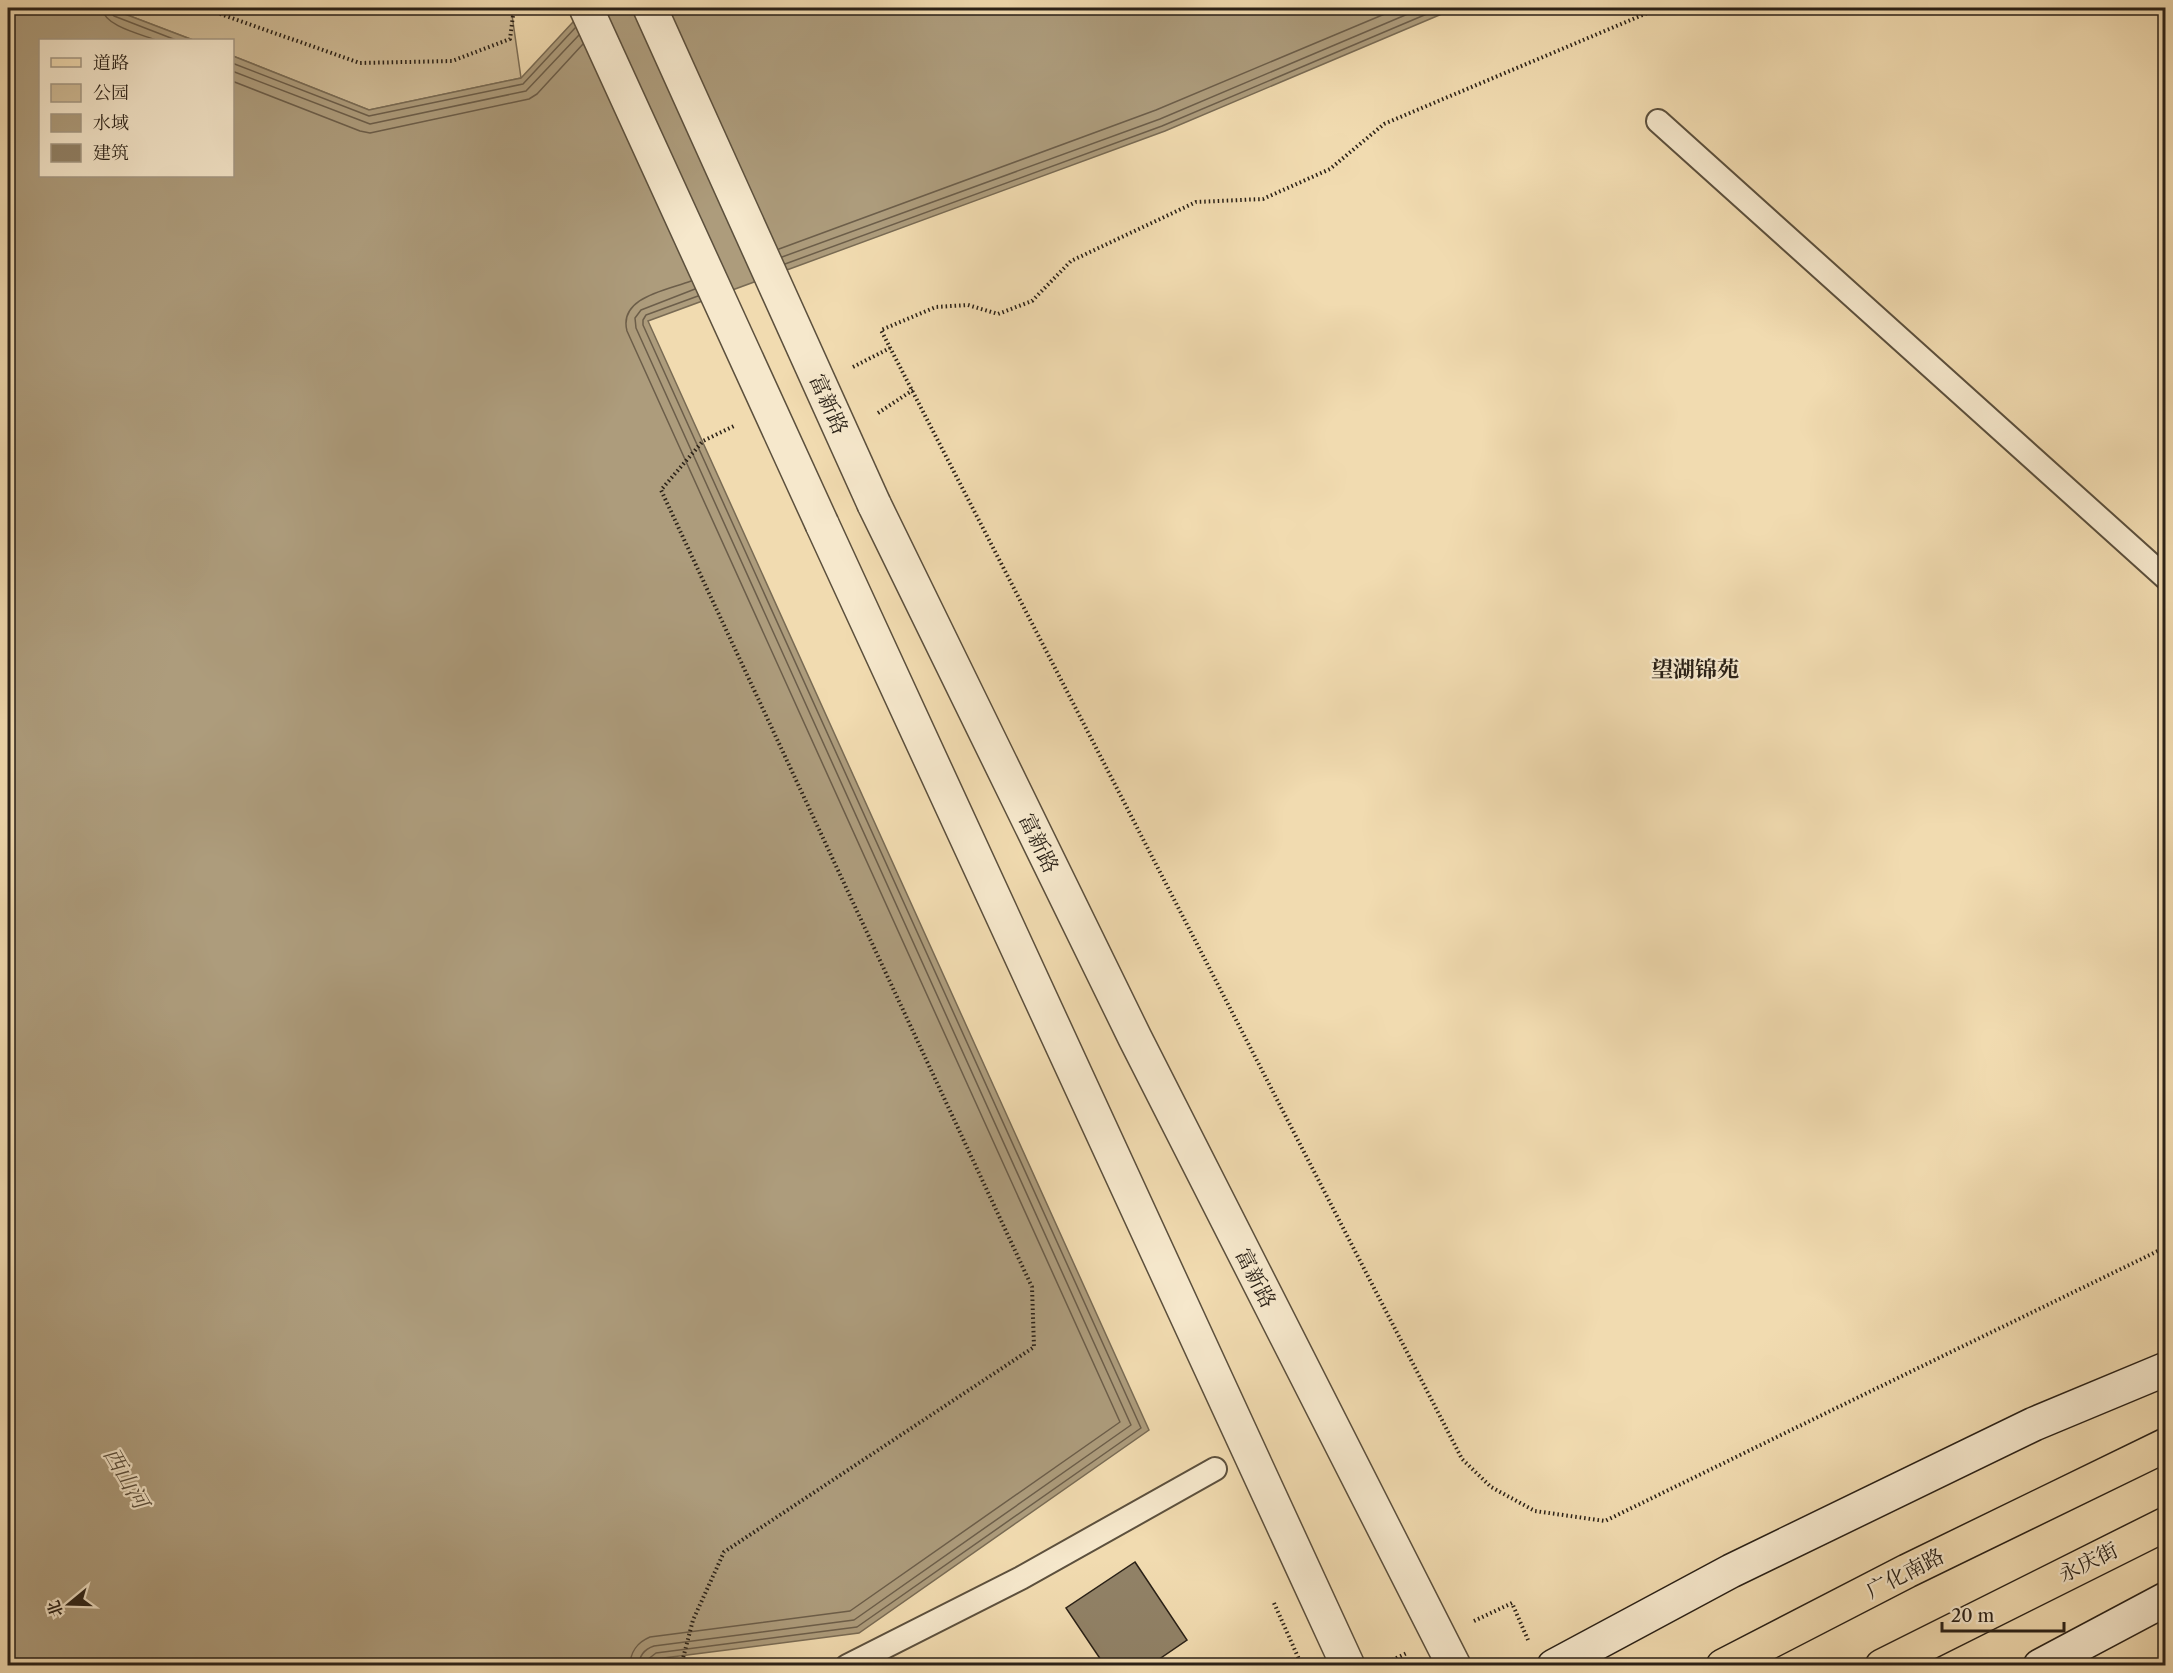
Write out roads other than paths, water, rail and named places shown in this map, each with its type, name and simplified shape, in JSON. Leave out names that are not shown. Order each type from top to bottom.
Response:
[{"type":"main road","name":"广化南路","points":[[1723,1665],[1907,1571],[2166,1445]]},
{"type":"main road","name":"永庆街","points":[[1882,1665],[2166,1524]]},
{"type":"street","points":[[586,8],[1348,1665]]},
{"type":"street","name":"富新路","points":[[650,8],[874,504],[1135,1038],[1454,1665]]},
{"type":"street","points":[[1554,1665],[1731,1571],[1982,1449],[2034,1424],[2166,1369]]},
{"type":"street","points":[[2040,1665],[2166,1599]]},
{"type":"lane","points":[[1658,121],[2166,578]]},
{"type":"lane","points":[[848,1665],[1021,1578],[1215,1469]]},
{"type":"water","name":"西山河","points":[[8,8],[109,8],[190,39],[39,39],[39,177],[234,177],[234,56],[369,110],[521,78],[586,8],[1456,8],[1165,131],[648,321],[1149,1430],[859,1633],[656,1659],[650,1666],[8,1666]]},
{"type":"district","name":"望湖锦苑","points":[[1695,669]]}]
